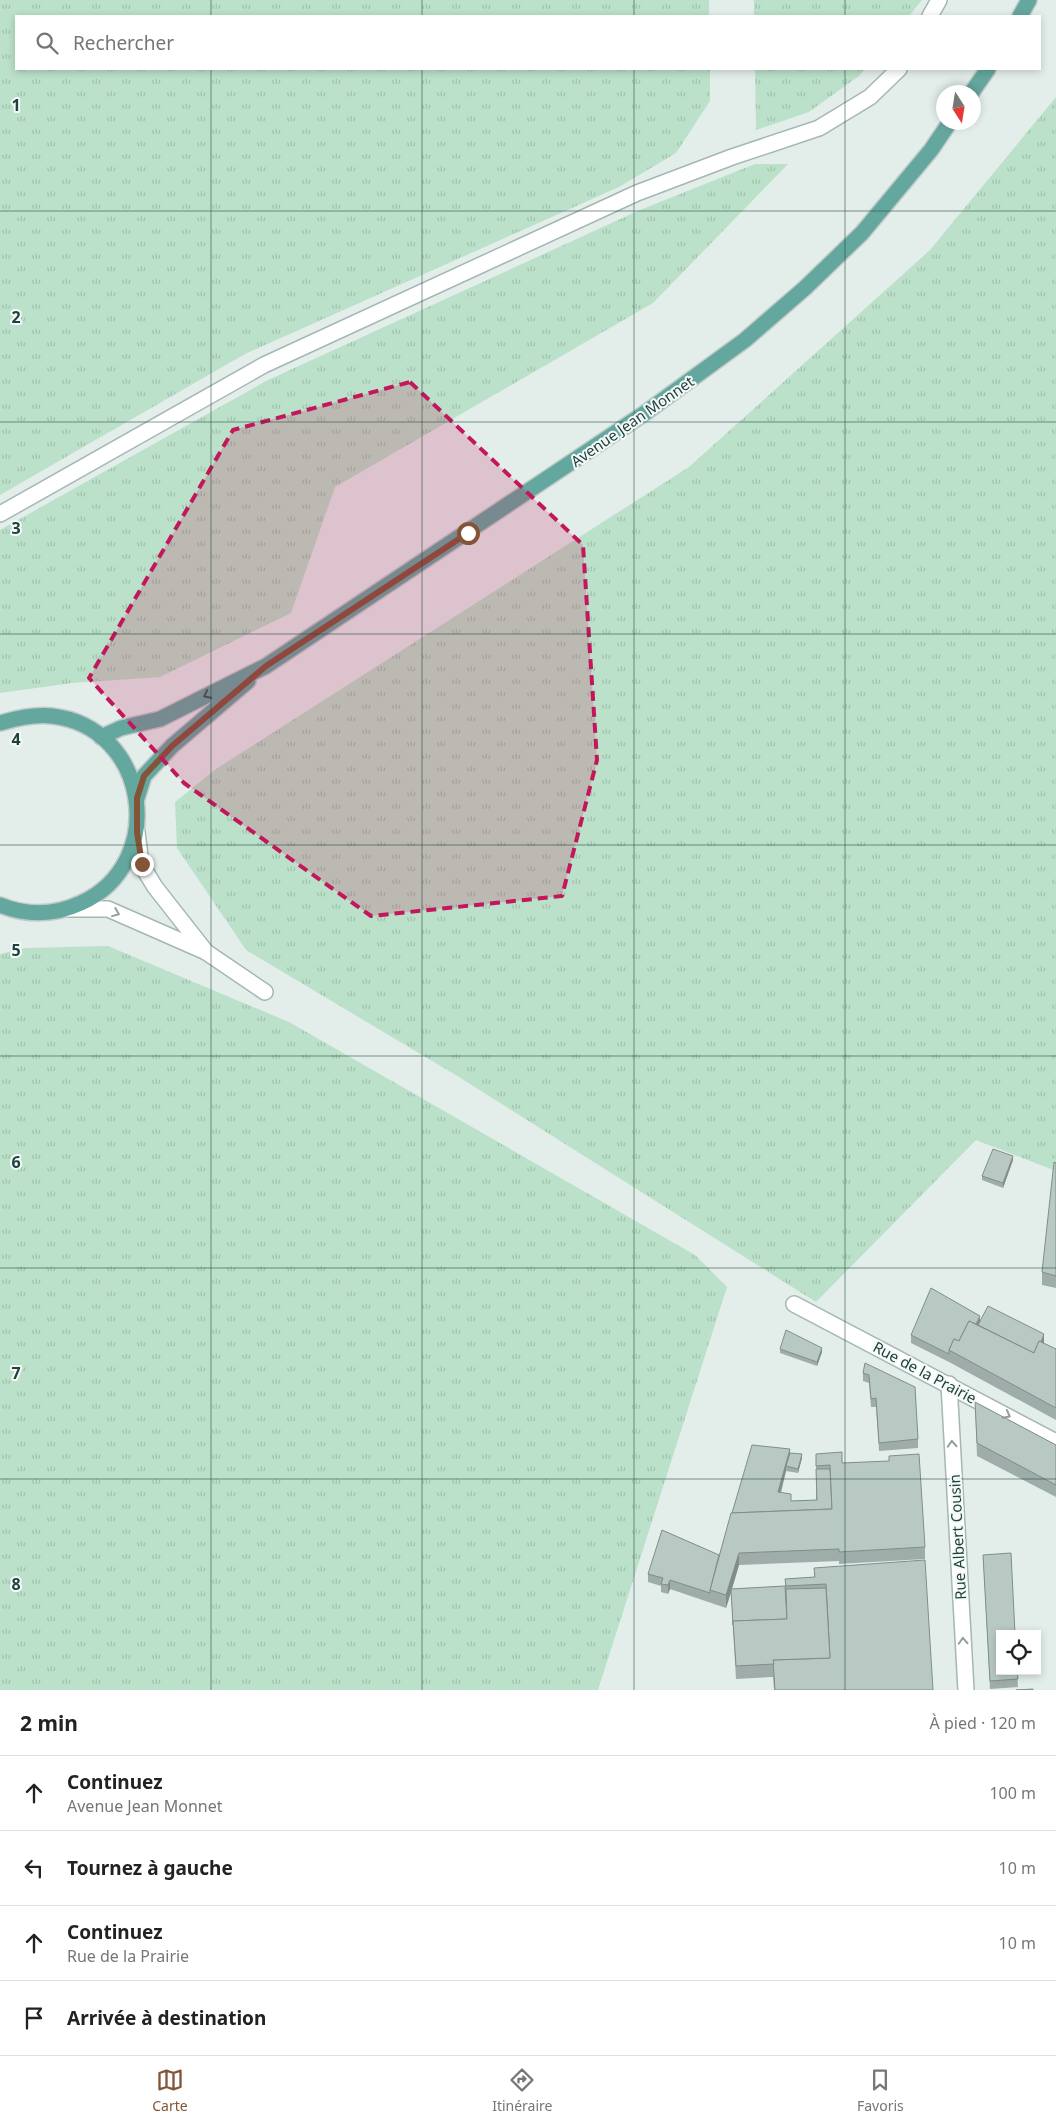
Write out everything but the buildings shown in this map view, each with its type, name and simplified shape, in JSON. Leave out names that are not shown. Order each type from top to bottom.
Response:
[{"type":"main road","points":[[1021,15],[1029,0]]},
{"type":"main road","points":[[977,85],[987,70]]},
{"type":"main road","name":"Avenue Jean Monnet","points":[[137,798],[144,776],[172,746],[266,666],[645,413],[745,340],[805,288],[862,233],[931,150],[945,130]]},
{"type":"main road","name":"Avenue Jean Monnet","points":[[101,737],[121,728],[160,719],[266,666]]},
{"type":"main road","points":[[0,723],[26,716],[53,716],[78,723],[101,737],[120,756],[132,779],[137,798],[137,832],[129,857],[114,879],[94,898],[68,909],[41,914],[4,909]]},
{"type":"street","points":[[931,15],[939,0]]},
{"type":"street","points":[[0,514],[264,365],[637,194],[732,157],[819,128],[870,97],[898,70]]},
{"type":"street","points":[[137,832],[142,864],[155,887],[206,952]]},
{"type":"street","points":[[68,909],[108,909],[206,952],[265,992]]},
{"type":"street","name":"Rue de la Prairie","points":[[794,1304],[1056,1442]]},
{"type":"street","name":"Rue Albert Cousin","points":[[948,1384],[966,1690]]},
{"type":"highlighted area","points":[[410,382],[583,545],[597,760],[562,896],[371,916],[184,783],[89,678],[233,430]]},
{"type":"green space","points":[[0,0],[709,0],[709,15],[15,15],[15,70],[710,70],[710,101],[676,153],[619,187],[245,354],[0,495]]},
{"type":"green space","points":[[754,0],[922,0],[910,15],[754,15]]},
{"type":"green space","points":[[755,70],[864,70],[859,76],[809,112],[756,130]]},
{"type":"green space","points":[[1056,97],[1056,1171],[976,1140],[816,1302],[459,1077],[246,950],[177,848],[175,802],[216,769],[689,467],[930,250]]},
{"type":"green space","points":[[755,164],[788,164],[653,303],[335,487],[291,613],[160,677],[72,683],[0,693],[0,530],[268,380],[640,210]]},
{"type":"green space","points":[[108,946],[289,1022],[695,1255],[727,1287],[598,1690],[0,1690],[0,954],[25,948]]},
{"type":"route","points":[[142,864],[137,832],[137,798],[144,776],[172,746],[266,666],[468,533]]}]
